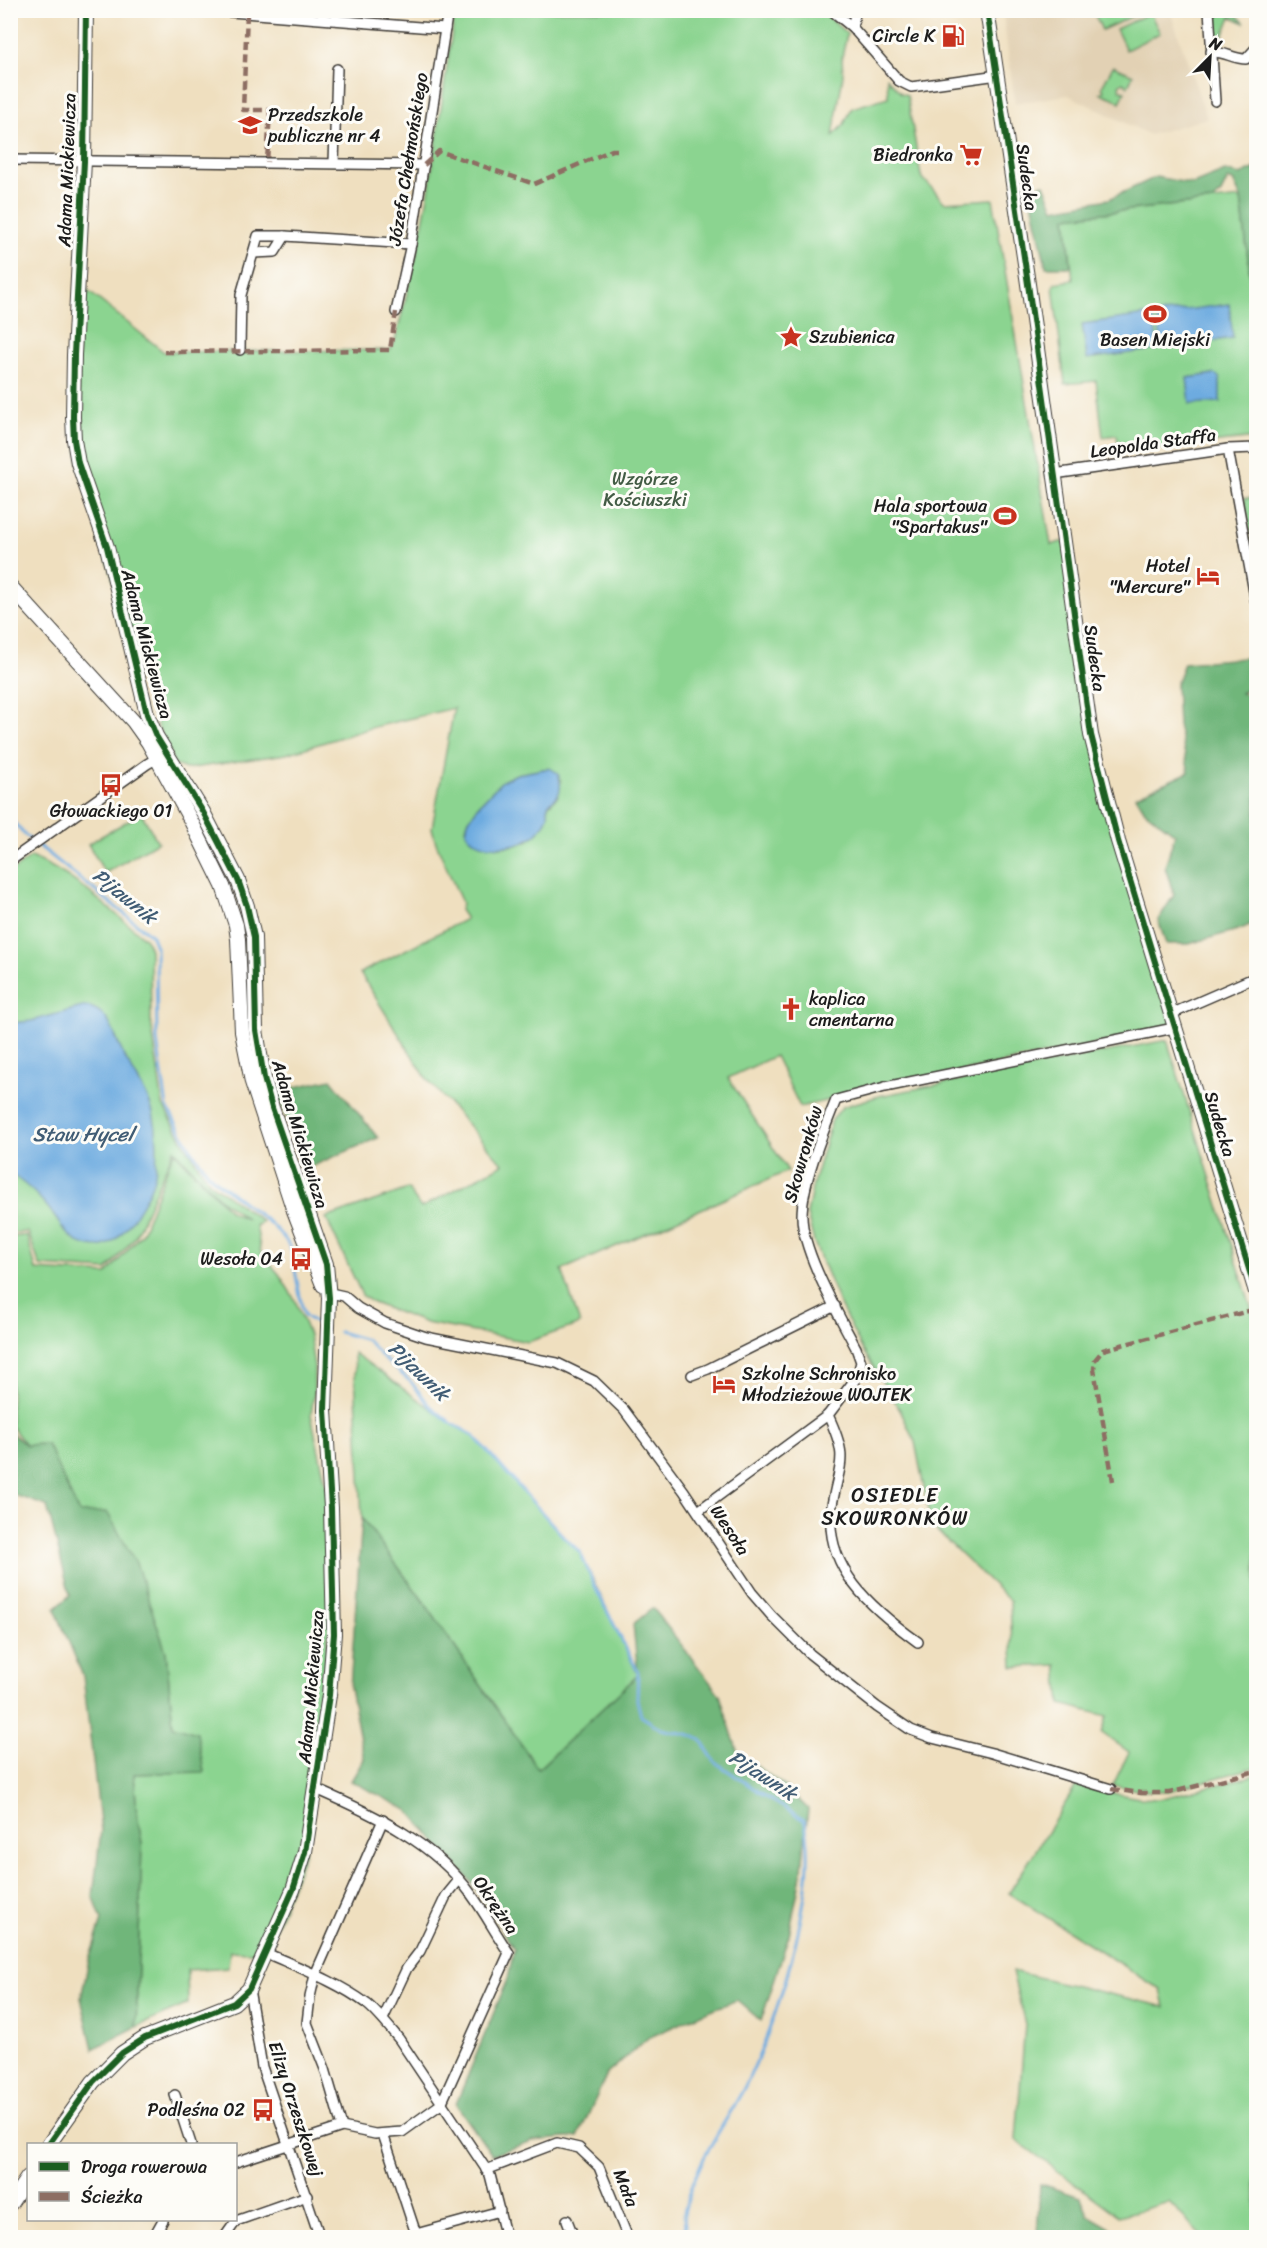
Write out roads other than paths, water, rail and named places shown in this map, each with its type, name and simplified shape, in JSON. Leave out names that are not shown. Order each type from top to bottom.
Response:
[{"type":"street","name":"Adama Mickiewicza","points":[[49,2143],[93,2082],[122,2053],[145,2038],[234,2003],[249,1989],[299,1873],[305,1852],[329,1695],[334,1634],[331,1508],[325,1410],[328,1298],[326,1264],[264,1078],[256,1030],[254,938],[248,906],[203,812],[162,756],[147,714],[107,547],[78,463],[74,440],[75,333],[84,161],[86,10]]},
{"type":"street","points":[[205,10],[445,29]]},
{"type":"street","name":"Józefa Chełmońskiego","points":[[396,312],[411,244],[448,10]]},
{"type":"street","points":[[831,10],[852,27],[899,81],[911,87],[998,75]]},
{"type":"street","points":[[852,27],[856,10]]},
{"type":"street","name":"Sudecka","points":[[987,10],[1091,735],[1112,820],[1257,1292]]},
{"type":"street","points":[[1209,10],[1215,101]]},
{"type":"street","points":[[1211,52],[1223,52],[1237,58],[1246,58],[1257,48]]},
{"type":"street","points":[[334,163],[337,69]]},
{"type":"street","points":[[10,160],[424,165]]},
{"type":"street","points":[[240,350],[241,295],[258,236],[411,244]]},
{"type":"street","points":[[253,253],[275,252],[285,236]]},
{"type":"street","name":"Leopolda Staffa","points":[[1054,474],[1228,449],[1257,448]]},
{"type":"street","points":[[1228,449],[1257,603]]},
{"type":"street","points":[[10,586],[133,720],[162,756],[10,861]]},
{"type":"street","points":[[133,720],[142,722],[147,714]]},
{"type":"street","points":[[1173,1021],[1257,977]]},
{"type":"street","name":"Skowronków","points":[[698,1511],[828,1415],[856,1377],[861,1362],[809,1250],[802,1216],[808,1183],[836,1100],[1173,1021]]},
{"type":"street","name":"Wesoła","points":[[328,1298],[335,1294],[344,1296],[358,1308],[385,1323],[426,1337],[557,1363],[594,1381],[624,1410],[698,1511],[752,1593],[771,1615],[810,1654],[877,1707],[911,1730],[932,1738],[983,1750],[1111,1789]]},
{"type":"street","points":[[692,1375],[835,1306]]},
{"type":"street","points":[[828,1415],[840,1444],[842,1462],[832,1505],[831,1527],[834,1548],[842,1567],[855,1587],[892,1623],[918,1642]]},
{"type":"street","name":"Okrężna","points":[[316,1789],[383,1820],[435,1856],[471,1893],[509,1953],[441,2104]]},
{"type":"street","points":[[342,2127],[325,2069],[307,2023],[310,1996],[315,1975],[383,1820]]},
{"type":"street","points":[[383,2019],[407,1968],[420,1951],[446,1896],[459,1880]]},
{"type":"street","points":[[266,1953],[346,1991],[383,2019],[399,2039],[490,2175],[507,2238]]},
{"type":"street","name":"Elizy Orzeszkowej","points":[[249,1989],[262,2067],[308,2196],[320,2238]]},
{"type":"street","points":[[175,2095],[190,2143]]},
{"type":"street","points":[[237,2162],[342,2127],[375,2134],[402,2132],[441,2104]]},
{"type":"street","points":[[383,2133],[417,2236],[500,2211]]},
{"type":"street","name":"Mała","points":[[486,2170],[557,2143],[579,2148],[599,2167],[628,2238]]},
{"type":"street","points":[[10,2204],[27,2178]]},
{"type":"street","points":[[237,2221],[308,2196]]},
{"type":"street","points":[[567,2220],[574,2238]]},
{"type":"street","points":[[153,2238],[162,2221]]},
{"type":"street","points":[[224,2238],[236,2221]]},
{"type":"water","points":[[1229,304],[1233,338],[1162,348],[1157,314]]},
{"type":"water","points":[[1153,314],[1158,349],[1087,359],[1082,324]]},
{"type":"water","points":[[1214,374],[1220,378],[1220,402],[1190,404],[1187,378]]},
{"type":"water","points":[[549,768],[558,773],[560,790],[548,805],[548,816],[545,823],[533,836],[513,845],[491,846],[480,844],[466,832],[468,821],[479,805],[502,781],[517,774]]},
{"type":"water","name":"Staw Hycel","points":[[86,1006],[99,1011],[111,1026],[122,1052],[149,1101],[156,1137],[155,1174],[144,1201],[132,1221],[119,1236],[99,1247],[86,1245],[67,1234],[37,1195],[11,1174],[11,1023],[31,1021]]},
{"type":"waterway","name":"Pijawnik","points":[[10,818],[24,834],[152,936],[156,947],[157,1040],[167,1107],[192,1151],[211,1177],[271,1224],[285,1239],[291,1249],[305,1316],[322,1327]]},
{"type":"waterway","name":"Pijawnik","points":[[339,1332],[367,1340],[382,1357],[411,1382],[430,1406],[451,1423],[473,1435],[580,1552],[638,1672],[637,1700],[641,1716],[661,1729],[691,1735],[701,1740],[715,1762],[804,1820],[808,1847],[807,1880],[801,1917],[781,1994],[769,2030],[744,2088],[707,2152],[695,2179],[684,2212],[686,2238]]},
{"type":"place","name":"Circle K","points":[[953,36]]},
{"type":"place","name":"Przedszkole publiczne nr 4","points":[[250,125]]},
{"type":"place","name":"Biedronka","points":[[971,155]]},
{"type":"place","name":"Basen Miejski","points":[[1155,314]]},
{"type":"place","name":"Szubienica","points":[[791,337]]},
{"type":"place","name":"Hala sportowa \"Spartakus\"","points":[[1005,516]]},
{"type":"place","name":"Hotel \"Mercure\"","points":[[1208,576]]},
{"type":"place","name":"Głowackiego 01","points":[[111,785]]},
{"type":"place","name":"kaplica cmentarna","points":[[791,1009]]},
{"type":"place","name":"Wesoła 04","points":[[301,1259]]},
{"type":"place","name":"Szkolne Schronisko Młodzieżowe WOJTEK","points":[[724,1384]]},
{"type":"place","name":"Podleśna 02","points":[[263,2110]]},
{"type":"district","name":"OSIEDLE SKOWRONKÓW","points":[[895,1506]]},
{"type":"park label","name":"Wzgórze Kościuszki","points":[[645,489]]}]
